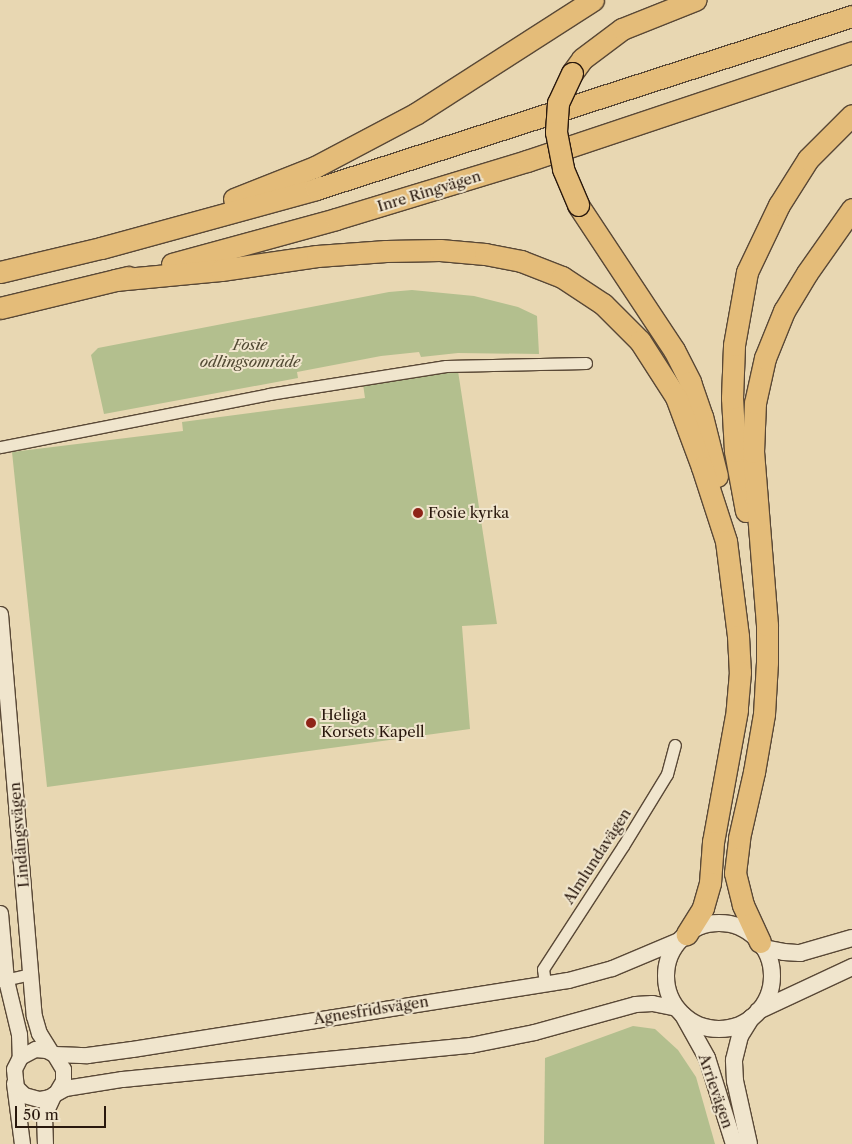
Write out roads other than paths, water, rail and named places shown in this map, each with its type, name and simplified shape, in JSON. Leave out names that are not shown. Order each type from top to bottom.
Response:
[{"type":"highway","points":[[100,248],[315,167],[417,114],[594,0]]},
{"type":"highway","points":[[684,937],[703,908],[708,895],[713,842],[737,710],[740,672],[738,636],[726,541],[711,447],[690,382],[657,322],[578,205],[563,169],[556,132],[558,103],[572,73],[582,59],[622,29],[695,0]]},
{"type":"highway","points":[[0,272],[100,248],[316,189],[852,16]]},
{"type":"highway","name":"Inre Ringvägen","points":[[0,308],[115,280],[336,219],[526,161],[852,52]]},
{"type":"highway","points":[[767,625],[735,452],[732,398],[734,345],[742,296],[747,272],[779,205],[808,160],[852,115]]},
{"type":"highway","points":[[762,945],[743,905],[737,882],[736,864],[739,838],[754,772],[764,714],[767,625],[753,452],[755,403],[770,342],[784,311],[807,273],[852,209]]},
{"type":"highway","points":[[115,280],[221,270],[317,256],[386,251],[440,250],[485,254],[521,261],[562,277],[597,300],[623,322],[657,364],[676,397],[726,541]]},
{"type":"main road","points":[[852,938],[800,953],[784,952],[762,945],[743,928],[729,924],[707,924],[684,937],[669,958],[666,973],[668,988],[679,1010],[703,1026],[720,1029],[737,1025],[755,1014],[852,967]]},
{"type":"main road","points":[[755,1014],[769,994],[772,980],[771,967],[762,945]]},
{"type":"main road","name":"Arrievägen","points":[[679,1010],[707,1058],[734,1144]]},
{"type":"main road","name":"Arrievägen","points":[[749,1144],[735,1081],[734,1060],[740,1036],[755,1014]]},
{"type":"street","points":[[0,446],[269,394],[436,368],[586,363]]},
{"type":"street","name":"Lindängsvägen","points":[[0,614],[1,653],[36,1024],[63,1069],[63,1081],[44,1115],[45,1144]]},
{"type":"street","name":"Almlundavägen","points":[[545,983],[543,969],[623,846],[667,774],[674,744]]},
{"type":"street","points":[[0,913],[3,981],[19,1034],[20,1057],[14,1069],[14,1082],[22,1144]]},
{"type":"street","name":"Agnesfridsvägen","points":[[53,1054],[87,1055],[132,1049],[581,977],[612,968],[684,937]]},
{"type":"street","points":[[3,981],[32,974]]},
{"type":"street","points":[[14,1082],[24,1095],[34,1099],[44,1099],[56,1092],[76,1085],[166,1074],[470,1045],[534,1032],[635,1004],[652,1003],[679,1010]]},
{"type":"street","points":[[20,1057],[35,1049],[53,1054]]},
{"type":"place","name":"Fosie kyrka","points":[[418,513]]},
{"type":"place","name":"Heliga Korsets Kapell","points":[[311,723]]},
{"type":"park label","name":"Fosie odlingsområde","points":[[250,352]]}]
